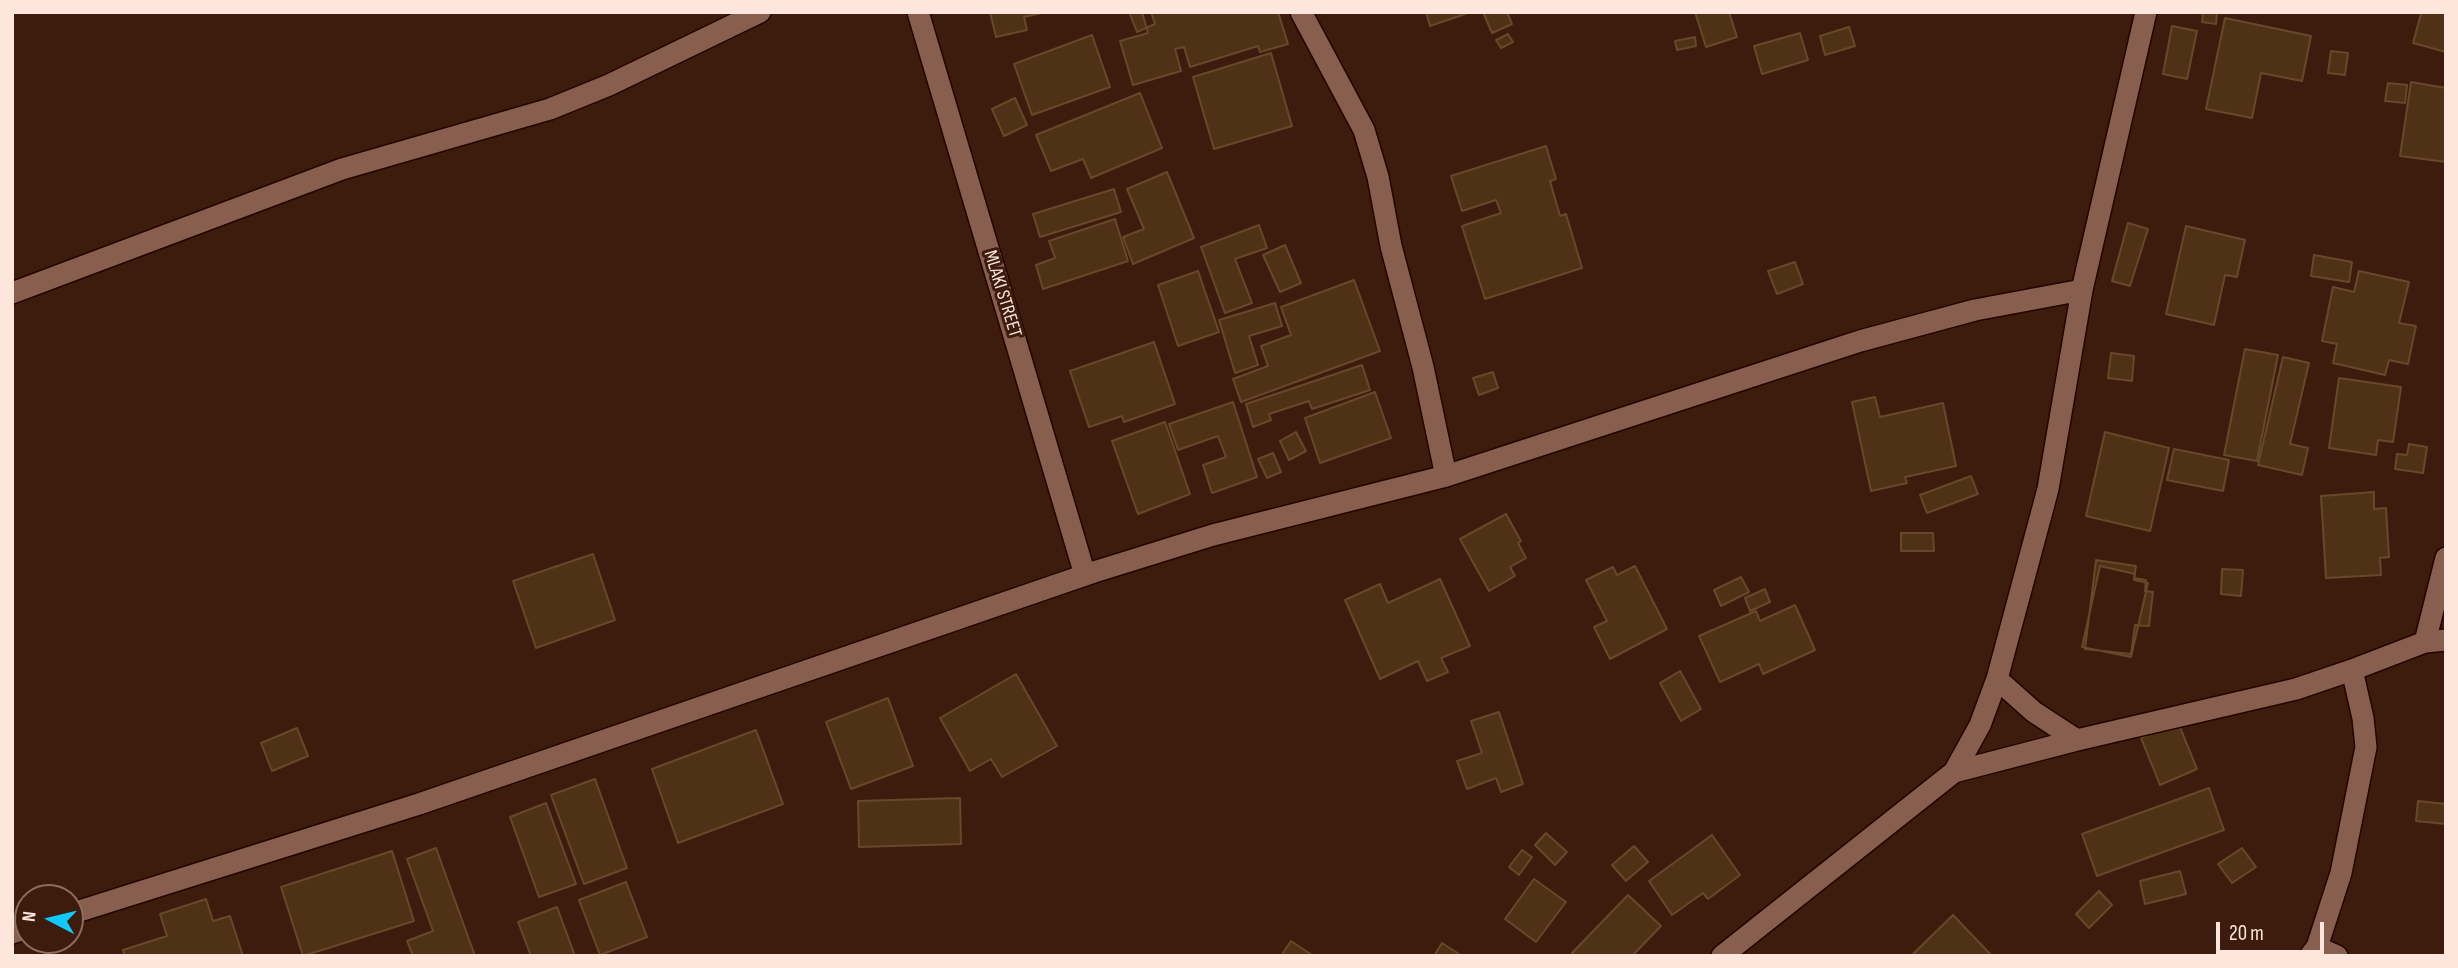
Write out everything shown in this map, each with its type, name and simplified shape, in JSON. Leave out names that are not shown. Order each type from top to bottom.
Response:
[{"type":"street","points":[[12,293],[342,169],[550,109],[610,85],[760,12]]},
{"type":"street","name":"MLAKI STREET","points":[[918,12],[1085,575]]},
{"type":"street","points":[[1301,12],[1364,130],[1378,177],[1391,246],[1423,367],[1446,476]]},
{"type":"street","points":[[1722,956],[1954,772],[1980,725],[1997,679],[2048,489],[2082,290],[2146,12]]},
{"type":"street","points":[[84,910],[432,800],[1085,575],[1213,535],[1446,476],[1860,341],[1975,310],[2082,290]]},
{"type":"street","points":[[1954,772],[2296,688],[2435,641],[2446,558]]},
{"type":"street","points":[[2337,956],[2314,951],[2341,873],[2366,747],[2353,670]]},
{"type":"street","points":[[1997,679],[2034,712],[2077,740]]},
{"type":"building","points":[[990,12],[1046,12],[1024,17],[1027,30],[996,37]]},
{"type":"building","points":[[1129,12],[1151,12],[1155,24],[1137,32]]},
{"type":"building","points":[[1142,12],[1278,12],[1288,44],[1260,52],[1258,46],[1190,67],[1184,47],[1175,49],[1181,71],[1133,85],[1120,41],[1148,33]]},
{"type":"building","points":[[1426,12],[1468,12],[1468,13],[1430,26]]},
{"type":"building","points":[[1483,12],[1507,12],[1512,24],[1492,33]]},
{"type":"building","points":[[1695,12],[1729,12],[1737,37],[1706,47]]},
{"type":"building","points":[[2203,12],[2217,12],[2216,24],[2202,22]]},
{"type":"building","points":[[2415,12],[2446,12],[2446,52],[2413,43],[2421,14]]},
{"type":"building","points":[[2225,18],[2311,36],[2302,81],[2261,73],[2252,118],[2206,109]]},
{"type":"building","points":[[2172,26],[2197,31],[2187,79],[2163,74]]},
{"type":"building","points":[[1849,27],[1855,46],[1825,55],[1820,36]]},
{"type":"building","points":[[1800,33],[1808,60],[1762,74],[1754,46]]},
{"type":"building","points":[[1508,34],[1513,42],[1501,48],[1496,40]]},
{"type":"building","points":[[1092,35],[1110,87],[1032,115],[1014,64]]},
{"type":"building","points":[[1695,37],[1696,46],[1677,50],[1675,41]]},
{"type":"building","points":[[2331,51],[2348,53],[2345,75],[2328,73]]},
{"type":"building","points":[[1271,53],[1292,126],[1214,149],[1193,77]]},
{"type":"building","points":[[2411,82],[2446,88],[2446,162],[2400,156]]},
{"type":"building","points":[[2388,83],[2407,85],[2405,103],[2385,101]]},
{"type":"building","points":[[1140,93],[1162,148],[1091,178],[1083,159],[1051,171],[1036,135]]},
{"type":"building","points":[[1015,98],[1027,125],[1004,136],[992,109]]},
{"type":"building","points":[[1546,146],[1556,179],[1550,181],[1560,216],[1566,214],[1582,268],[1485,299],[1462,226],[1501,213],[1496,200],[1462,211],[1451,176]]},
{"type":"building","points":[[1167,172],[1194,238],[1133,264],[1123,237],[1144,229],[1127,189]]},
{"type":"building","points":[[1114,189],[1121,212],[1040,237],[1033,214]]},
{"type":"building","points":[[1115,219],[1128,261],[1043,289],[1036,265],[1055,258],[1049,241]]},
{"type":"building","points":[[2128,223],[2148,229],[2130,286],[2112,281]]},
{"type":"building","points":[[1259,225],[1267,248],[1235,259],[1252,303],[1225,313],[1201,247]]},
{"type":"building","points":[[2186,226],[2245,240],[2237,277],[2225,275],[2214,325],[2166,314]]},
{"type":"building","points":[[1285,245],[1301,283],[1280,292],[1263,255]]},
{"type":"building","points":[[2314,255],[2352,262],[2349,282],[2311,276]]},
{"type":"building","points":[[1795,262],[1803,284],[1777,294],[1768,271]]},
{"type":"building","points":[[1198,271],[1219,332],[1178,346],[1158,285]]},
{"type":"building","points":[[2359,271],[2409,282],[2399,323],[2416,326],[2408,364],[2389,360],[2385,375],[2333,363],[2337,344],[2322,341],[2333,287],[2354,292]]},
{"type":"building","points":[[1354,280],[1380,351],[1241,402],[1233,379],[1268,366],[1261,346],[1291,335],[1281,307]]},
{"type":"building","points":[[1275,303],[1282,326],[1249,336],[1258,365],[1235,373],[1219,320]]},
{"type":"building","points":[[1154,342],[1175,404],[1124,422],[1122,416],[1089,427],[1070,371]]},
{"type":"building","points":[[2245,349],[2278,355],[2257,461],[2224,455]]},
{"type":"building","points":[[2111,353],[2134,356],[2132,381],[2108,378]]},
{"type":"building","points":[[2283,357],[2309,363],[2290,444],[2308,448],[2302,475],[2258,465]]},
{"type":"building","points":[[1362,365],[1370,390],[1312,409],[1309,401],[1269,414],[1271,420],[1253,427],[1246,404]]},
{"type":"building","points":[[1493,372],[1498,388],[1479,395],[1473,378]]},
{"type":"building","points":[[2339,378],[2401,387],[2393,442],[2378,440],[2376,455],[2329,448]]},
{"type":"building","points":[[1375,392],[1391,438],[1320,463],[1305,418]]},
{"type":"building","points":[[1875,397],[1880,417],[1943,403],[1956,466],[1905,477],[1907,483],[1871,491],[1852,402]]},
{"type":"building","points":[[1233,402],[1257,477],[1212,493],[1203,465],[1226,457],[1218,436],[1178,450],[1169,424]]},
{"type":"building","points":[[1165,422],[1190,494],[1138,514],[1112,441]]},
{"type":"building","points":[[1296,432],[1306,451],[1289,460],[1280,441]]},
{"type":"building","points":[[2105,432],[2169,448],[2150,531],[2086,516]]},
{"type":"building","points":[[2409,444],[2427,447],[2423,473],[2395,469],[2397,454],[2407,455]]},
{"type":"building","points":[[2174,449],[2229,460],[2223,491],[2167,480]]},
{"type":"building","points":[[1273,453],[1281,472],[1267,478],[1258,459]]},
{"type":"building","points":[[1971,476],[1978,494],[1927,513],[1920,495]]},
{"type":"building","points":[[2374,492],[2374,509],[2386,508],[2389,557],[2380,558],[2381,575],[2326,578],[2321,496]]},
{"type":"building","points":[[1506,514],[1521,541],[1518,543],[1526,558],[1510,567],[1515,576],[1489,591],[1460,539]]},
{"type":"building","points":[[1901,533],[1933,533],[1934,551],[1901,551]]},
{"type":"building","points":[[593,554],[615,620],[536,648],[513,581]]},
{"type":"building","points":[[2096,560],[2136,566],[2134,578],[2146,580],[2145,591],[2153,592],[2149,626],[2135,625],[2131,654],[2085,649]]},
{"type":"building","points":[[1635,566],[1667,629],[1610,659],[1594,627],[1607,621],[1586,580],[1613,567],[1617,575]]},
{"type":"building","points":[[2100,566],[2135,574],[2134,580],[2148,583],[2131,657],[2082,647]]},
{"type":"building","points":[[2222,569],[2243,570],[2241,596],[2221,594]]},
{"type":"building","points":[[1741,577],[1749,592],[1721,606],[1714,590]]},
{"type":"building","points":[[1440,579],[1470,646],[1441,658],[1448,672],[1427,681],[1418,661],[1380,679],[1345,600],[1380,584],[1388,603]]},
{"type":"building","points":[[1765,589],[1770,602],[1750,611],[1745,598]]},
{"type":"building","points":[[1795,605],[1815,650],[1763,674],[1759,664],[1720,682],[1699,636],[1756,611],[1760,621]]},
{"type":"building","points":[[1680,671],[1701,709],[1681,721],[1660,683]]},
{"type":"building","points":[[1016,674],[1057,746],[1002,777],[991,759],[970,771],[940,718]]},
{"type":"building","points":[[888,698],[913,766],[851,789],[826,722]]},
{"type":"building","points":[[1499,712],[1523,784],[1501,792],[1496,778],[1467,789],[1457,761],[1482,753],[1471,721]]},
{"type":"building","points":[[2178,722],[2197,769],[2160,785],[2141,738]]},
{"type":"building","points":[[297,728],[308,756],[272,771],[261,743]]},
{"type":"building","points":[[756,730],[783,804],[678,843],[652,769]]},
{"type":"building","points":[[595,779],[627,868],[584,884],[551,795]]},
{"type":"building","points":[[2209,788],[2224,830],[2097,876],[2082,834]]},
{"type":"building","points":[[960,798],[961,844],[859,847],[858,801]]},
{"type":"building","points":[[2418,801],[2446,804],[2446,824],[2416,821]]},
{"type":"building","points":[[546,803],[576,884],[539,897],[510,817]]},
{"type":"building","points":[[1546,833],[1567,852],[1555,865],[1535,845]]},
{"type":"building","points":[[1712,835],[1740,875],[1708,899],[1703,893],[1672,915],[1649,881]]},
{"type":"building","points":[[1634,846],[1648,862],[1626,881],[1612,865]]},
{"type":"building","points":[[436,848],[475,956],[413,956],[407,941],[433,931],[407,859]]},
{"type":"building","points":[[2242,848],[2256,867],[2232,883],[2218,864]]},
{"type":"building","points":[[1522,850],[1532,857],[1519,875],[1509,867]]},
{"type":"building","points":[[392,851],[414,921],[303,956],[281,887]]},
{"type":"building","points":[[2180,871],[2186,894],[2145,904],[2140,881]]},
{"type":"building","points":[[1534,879],[1566,902],[1536,942],[1505,919]]},
{"type":"building","points":[[626,882],[647,937],[600,955],[579,900]]},
{"type":"building","points":[[2099,891],[2112,905],[2089,928],[2076,914]]},
{"type":"building","points":[[1628,895],[1661,926],[1632,956],[1575,956],[1572,953]]},
{"type":"building","points":[[206,899],[213,921],[230,916],[243,956],[125,956],[123,950],[167,936],[160,914]]},
{"type":"building","points":[[557,907],[575,956],[531,956],[518,922]]},
{"type":"building","points":[[1953,915],[1992,956],[1911,956]]},
{"type":"building","points":[[1291,941],[1312,955],[1312,956],[1281,956]]},
{"type":"building","points":[[1442,943],[1462,956],[1434,956]]}]
